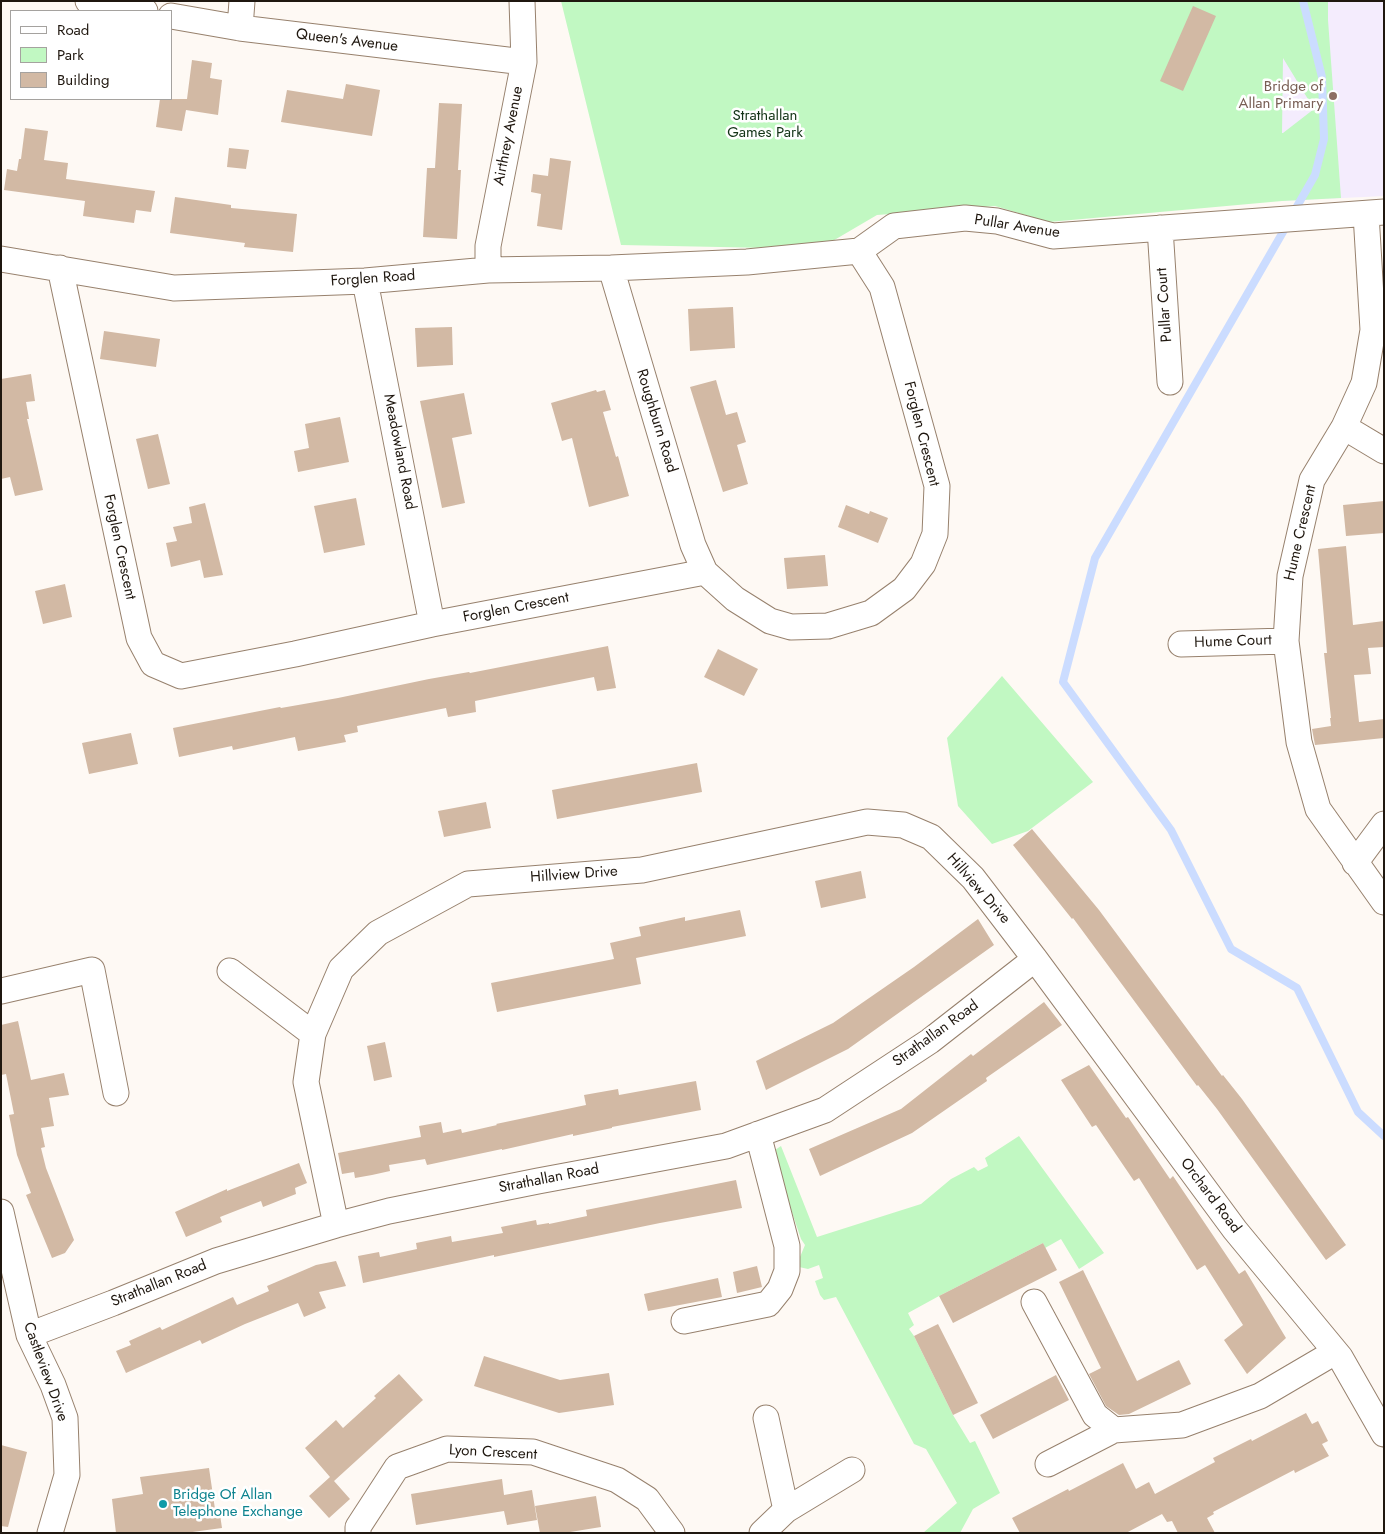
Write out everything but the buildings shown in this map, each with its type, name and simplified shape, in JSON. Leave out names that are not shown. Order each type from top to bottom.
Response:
[{"type":"street","points":[[88,1],[139,10]]},
{"type":"street","points":[[240,28],[242,1]]},
{"type":"street","name":"Airthrey Avenue","points":[[488,270],[488,246],[524,62],[522,1]]},
{"type":"street","name":"Queen's Avenue","points":[[172,16],[240,28],[524,62]]},
{"type":"street","name":"Pullar Avenue","points":[[748,262],[859,251],[894,226],[965,218],[998,221],[1053,236],[1375,213]]},
{"type":"street","name":"Hume Crescent","points":[[1375,213],[1373,330],[1364,383],[1344,427],[1312,480],[1290,576],[1286,641],[1298,742],[1318,809],[1384,902]]},
{"type":"street","name":"Pullar Court","points":[[1160,228],[1170,382]]},
{"type":"street","name":"Forglen Crescent","points":[[60,268],[139,638],[153,664],[181,676],[295,654],[432,624],[705,572],[735,600],[770,622],[791,627],[828,626],[871,613],[904,589],[923,564],[935,534],[937,486],[882,287],[859,251]]},
{"type":"street","name":"Forglen Road","points":[[1,259],[174,288],[366,281],[488,270],[611,268],[748,262]]},
{"type":"street","name":"Roughburn Road","points":[[611,268],[693,545],[705,572]]},
{"type":"street","name":"Meadowland Road","points":[[366,281],[432,624]]},
{"type":"street","points":[[1344,427],[1384,451]]},
{"type":"street","name":"Hume Court","points":[[1180,644],[1286,641]]},
{"type":"street","name":"Hillview Drive","points":[[336,1225],[306,1082],[313,1034],[341,970],[353,957],[378,933],[468,884],[642,870],[867,822],[903,825],[931,837],[973,878],[1035,958]]},
{"type":"street","points":[[1355,863],[1384,824]]},
{"type":"street","name":"Strathallan Road","points":[[29,1335],[216,1261],[336,1225],[389,1211],[510,1186],[726,1146],[825,1110],[930,1041],[1035,958]]},
{"type":"street","name":"Orchard Road","points":[[1035,958],[1235,1230],[1340,1357],[1384,1434]]},
{"type":"street","points":[[1,991],[92,970],[116,1093]]},
{"type":"street","points":[[230,971],[313,1034]]},
{"type":"street","points":[[684,1321],[768,1304],[780,1289],[787,1271],[788,1246],[758,1134]]},
{"type":"street","name":"Castleview Drive","points":[[1,1212],[29,1335],[53,1385],[65,1418],[66,1475],[50,1533]]},
{"type":"street","points":[[1034,1302],[1094,1415],[1114,1430]]},
{"type":"street","points":[[1048,1464],[1114,1430],[1182,1425],[1260,1396],[1335,1352]]},
{"type":"street","points":[[766,1418],[786,1510]]},
{"type":"street","name":"Lyon Crescent","points":[[358,1533],[358,1527],[398,1467],[447,1449],[533,1452],[617,1480],[647,1499],[672,1533]]},
{"type":"street","points":[[762,1533],[786,1510],[852,1470]]},
{"type":"shaded area","name":"Bridge of Allan Primary","points":[[1282,1],[1384,1],[1384,196],[1282,201]]},
{"type":"green space","name":"Strathallan Games Park","points":[[561,1],[1328,1],[1341,198],[1282,201],[1049,222],[995,206],[877,215],[819,249],[621,245]],"holes":[[[1283,58],[1314,109],[1282,133]]]},
{"type":"green space","points":[[1002,676],[1093,782],[1028,831],[992,844],[958,806],[947,738]]},
{"type":"green space","points":[[1019,1136],[1104,1253],[1079,1269],[1061,1239],[1045,1248],[1043,1243],[908,1313],[914,1325],[909,1329],[953,1415],[970,1443],[975,1441],[1000,1493],[973,1509],[960,1533],[923,1533],[957,1503],[926,1449],[914,1444],[836,1297],[824,1300],[820,1295],[815,1281],[823,1278],[819,1265],[808,1269],[799,1267],[800,1257],[805,1245],[801,1239],[774,1159],[775,1150],[781,1146],[817,1237],[921,1204],[951,1179],[974,1167],[978,1171],[988,1166],[985,1158]]},
{"type":"waterway","points":[[1292,215],[1315,175],[1324,139],[1322,77],[1303,1]]},
{"type":"waterway","points":[[1287,225],[1095,558],[1063,682],[1171,830],[1231,949],[1297,988],[1358,1112],[1384,1136]]},
{"type":"place","name":"Bridge of Allan Primary","points":[[1333,96]]},
{"type":"place","name":"Bridge Of Allan Telephone Exchange","points":[[163,1504]]}]
